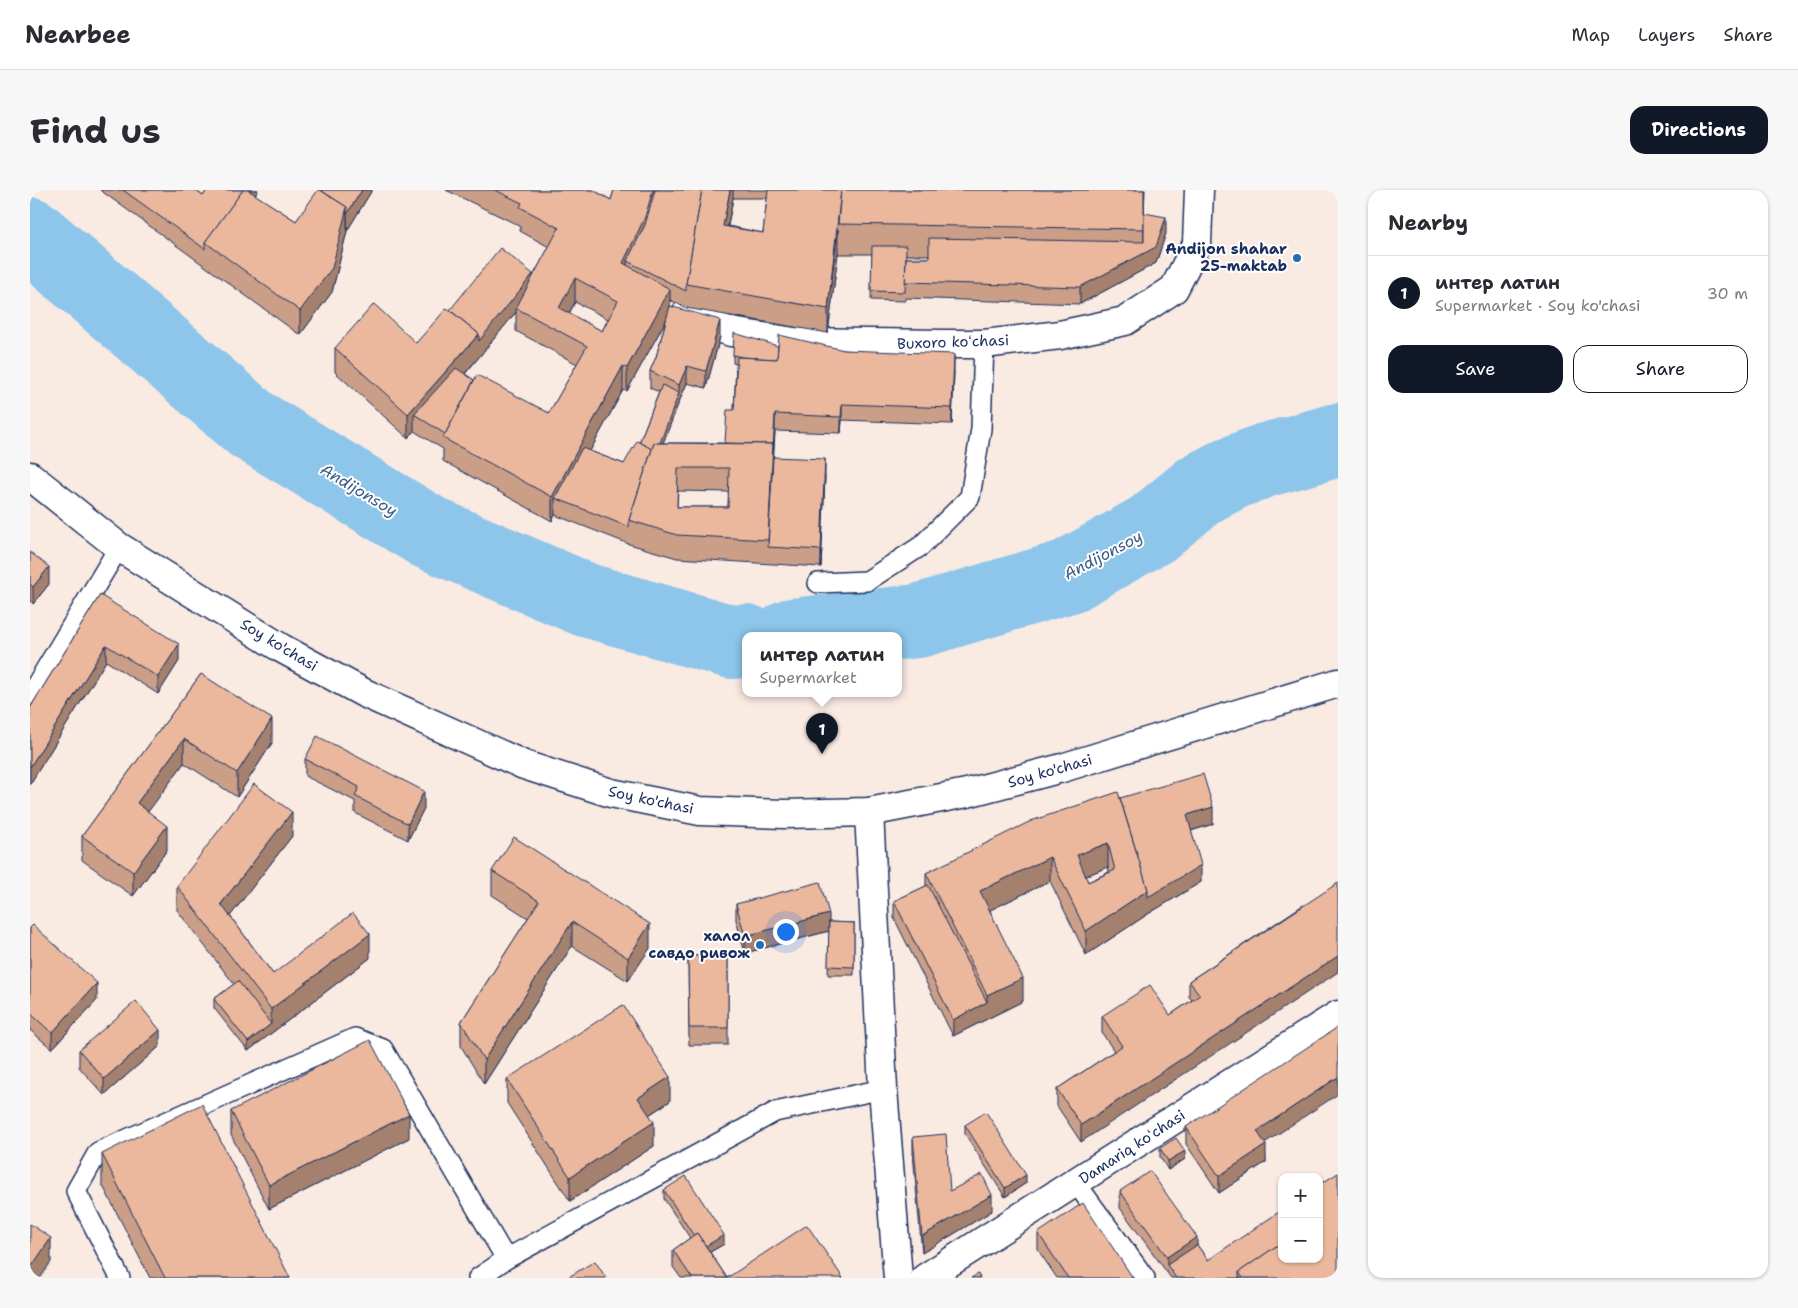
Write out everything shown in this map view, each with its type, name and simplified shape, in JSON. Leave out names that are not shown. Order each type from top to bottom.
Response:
[{"type":"street","name":"Buxoro koʻchasi","points":[[681,314],[731,332],[794,342],[984,344],[1060,335],[1125,321],[1174,289],[1197,244],[1199,190]]},
{"type":"street","name":"Soy ko'chasi","points":[[30,476],[119,547],[280,648],[364,693],[524,765],[611,793],[700,811],[784,814],[870,812],[967,793],[1062,768],[1338,683]]},
{"type":"street","points":[[870,812],[883,1089],[898,1278]]},
{"type":"street","name":"Damariq koʻchasi","points":[[925,1278],[1338,1015]]},
{"type":"lane","points":[[818,584],[867,581],[921,546],[970,497],[981,429],[984,344]]},
{"type":"lane","points":[[30,695],[119,547]]},
{"type":"lane","points":[[120,1278],[76,1191],[98,1152],[355,1038],[383,1049],[506,1259]]},
{"type":"lane","points":[[478,1278],[506,1259],[775,1112],[883,1089]]},
{"type":"lane","points":[[1076,1183],[1145,1278]]},
{"type":"building","points":[[123,190],[195,190],[203,196],[207,190],[243,190],[205,242],[205,249]]},
{"type":"building","points":[[243,190],[248,190],[296,221],[318,190],[347,207],[332,268],[300,311],[205,242]]},
{"type":"building","points":[[322,190],[362,190],[347,214],[347,207]]},
{"type":"building","points":[[495,190],[593,190],[611,200],[614,190],[653,190],[645,217],[623,263],[670,289],[627,368],[623,366],[552,497],[443,438],[477,375],[549,413],[587,346],[516,308],[559,228],[520,207],[522,203]],"holes":[[[575,278],[618,301],[602,331],[559,308]]]},
{"type":"building","points":[[655,190],[702,190],[686,291],[627,261],[645,225]]},
{"type":"building","points":[[702,190],[730,190],[723,226],[763,233],[768,190],[841,190],[828,309],[686,284]]},
{"type":"building","points":[[841,190],[1144,190],[1144,229],[838,224]]},
{"type":"building","points":[[1144,213],[1166,217],[1156,247],[1080,287],[905,282],[906,258],[929,258],[929,238],[1144,242]]},
{"type":"building","points":[[872,246],[906,246],[905,292],[871,291]]},
{"type":"building","points":[[500,248],[533,274],[479,341],[479,334],[450,310]]},
{"type":"building","points":[[374,304],[416,343],[447,308],[479,334],[408,414],[335,348]]},
{"type":"building","points":[[670,306],[720,320],[706,371],[687,366],[679,385],[650,371],[656,357]]},
{"type":"building","points":[[734,333],[778,346],[777,359],[733,355]]},
{"type":"building","points":[[779,335],[844,350],[954,354],[952,408],[842,404],[841,417],[775,414],[773,451],[773,444],[725,443],[727,410],[734,410],[737,357],[777,359]]},
{"type":"building","points":[[456,368],[474,380],[445,434],[414,414]]},
{"type":"building","points":[[662,385],[679,393],[660,443],[654,443],[652,449],[639,443]]},
{"type":"building","points":[[637,441],[652,449],[629,520],[629,527],[555,498],[582,448],[624,464]]},
{"type":"building","points":[[654,443],[773,444],[768,540],[677,535],[629,520]],"holes":[[[678,468],[729,468],[728,507],[677,507]]]},
{"type":"building","points":[[773,457],[825,459],[821,550],[768,547]]},
{"type":"building","points":[[30,552],[49,567],[33,587],[30,584]]},
{"type":"building","points":[[100,595],[179,644],[158,677],[106,645],[30,767],[30,708]]},
{"type":"building","points":[[201,674],[272,719],[237,773],[184,739],[137,803],[167,826],[133,872],[82,836]]},
{"type":"building","points":[[317,736],[424,791],[408,824],[355,796],[359,787],[305,759]]},
{"type":"building","points":[[1203,774],[1213,807],[1187,815],[1201,865],[1148,897],[1148,890],[1120,798]]},
{"type":"building","points":[[254,784],[292,812],[221,904],[273,974],[353,913],[370,934],[271,1009],[177,886]]},
{"type":"building","points":[[1118,792],[1148,890],[1086,931],[1050,857],[980,891],[1023,978],[987,995],[926,873],[1031,821]],"holes":[[[1108,843],[1115,870],[1088,882],[1077,855]]]},
{"type":"building","points":[[514,837],[650,924],[628,958],[572,922],[484,1060],[461,1022],[539,901],[492,871]]},
{"type":"building","points":[[820,882],[829,914],[745,936],[736,904]]},
{"type":"building","points":[[1338,883],[1338,956],[1081,1125],[1057,1089],[1122,1046],[1102,1016],[1150,985],[1170,1015],[1200,995],[1189,981]]},
{"type":"building","points":[[928,885],[987,1002],[953,1020],[894,901]]},
{"type":"building","points":[[829,922],[854,923],[854,967],[828,966]]},
{"type":"building","points":[[33,925],[97,983],[52,1033],[30,1013],[30,928]]},
{"type":"building","points":[[688,956],[728,956],[728,1028],[689,1028]]},
{"type":"building","points":[[238,981],[271,1024],[248,1042],[214,999]]},
{"type":"building","points":[[136,1001],[160,1030],[104,1079],[79,1050]]},
{"type":"building","points":[[623,1005],[670,1077],[638,1098],[654,1122],[570,1177],[507,1079]]},
{"type":"building","points":[[1338,1027],[1338,1077],[1257,1131],[1266,1145],[1219,1176],[1186,1127]]},
{"type":"building","points":[[370,1040],[409,1114],[269,1185],[231,1111]]},
{"type":"building","points":[[202,1104],[290,1278],[165,1278],[102,1154]]},
{"type":"building","points":[[986,1112],[1026,1175],[1005,1188],[965,1125]]},
{"type":"building","points":[[946,1134],[950,1191],[982,1174],[992,1195],[922,1236],[913,1137]]},
{"type":"building","points":[[1176,1138],[1185,1151],[1168,1161],[1160,1148]]},
{"type":"building","points":[[1150,1171],[1197,1237],[1167,1257],[1120,1191]]},
{"type":"building","points":[[1338,1173],[1338,1278],[1243,1278],[1239,1272],[1278,1245],[1278,1263],[1323,1263],[1323,1182]]},
{"type":"building","points":[[686,1176],[724,1235],[706,1246],[697,1233],[694,1236],[664,1190]]},
{"type":"building","points":[[1083,1203],[1133,1278],[1068,1278],[1038,1233]]},
{"type":"building","points":[[1278,1213],[1278,1245],[1239,1272],[1239,1278],[1176,1278],[1167,1265],[1197,1245],[1208,1260]]},
{"type":"building","points":[[30,1224],[51,1238],[30,1269]]},
{"type":"building","points":[[807,1225],[843,1278],[727,1278]]},
{"type":"building","points":[[697,1233],[727,1278],[692,1278],[673,1250]]},
{"type":"building","points":[[595,1261],[606,1278],[567,1278]]},
{"type":"building","points":[[978,1274],[980,1278],[971,1278]]},
{"type":"waterway","name":"Andijonsoy","points":[[30,234],[252,425],[430,533],[586,600],[732,642],[742,641]]},
{"type":"waterway","name":"Andijonsoy","points":[[819,632],[918,621],[1069,576],[1152,529],[1201,489],[1232,473],[1266,460],[1338,440]]},
{"type":"place","name":"Andijon shahar 25-maktab","points":[[1297,258]]},
{"type":"place","name":"интер латин","points":[[822,754]]},
{"type":"place","name":"халол савдо ривож","points":[[760,945]]}]
